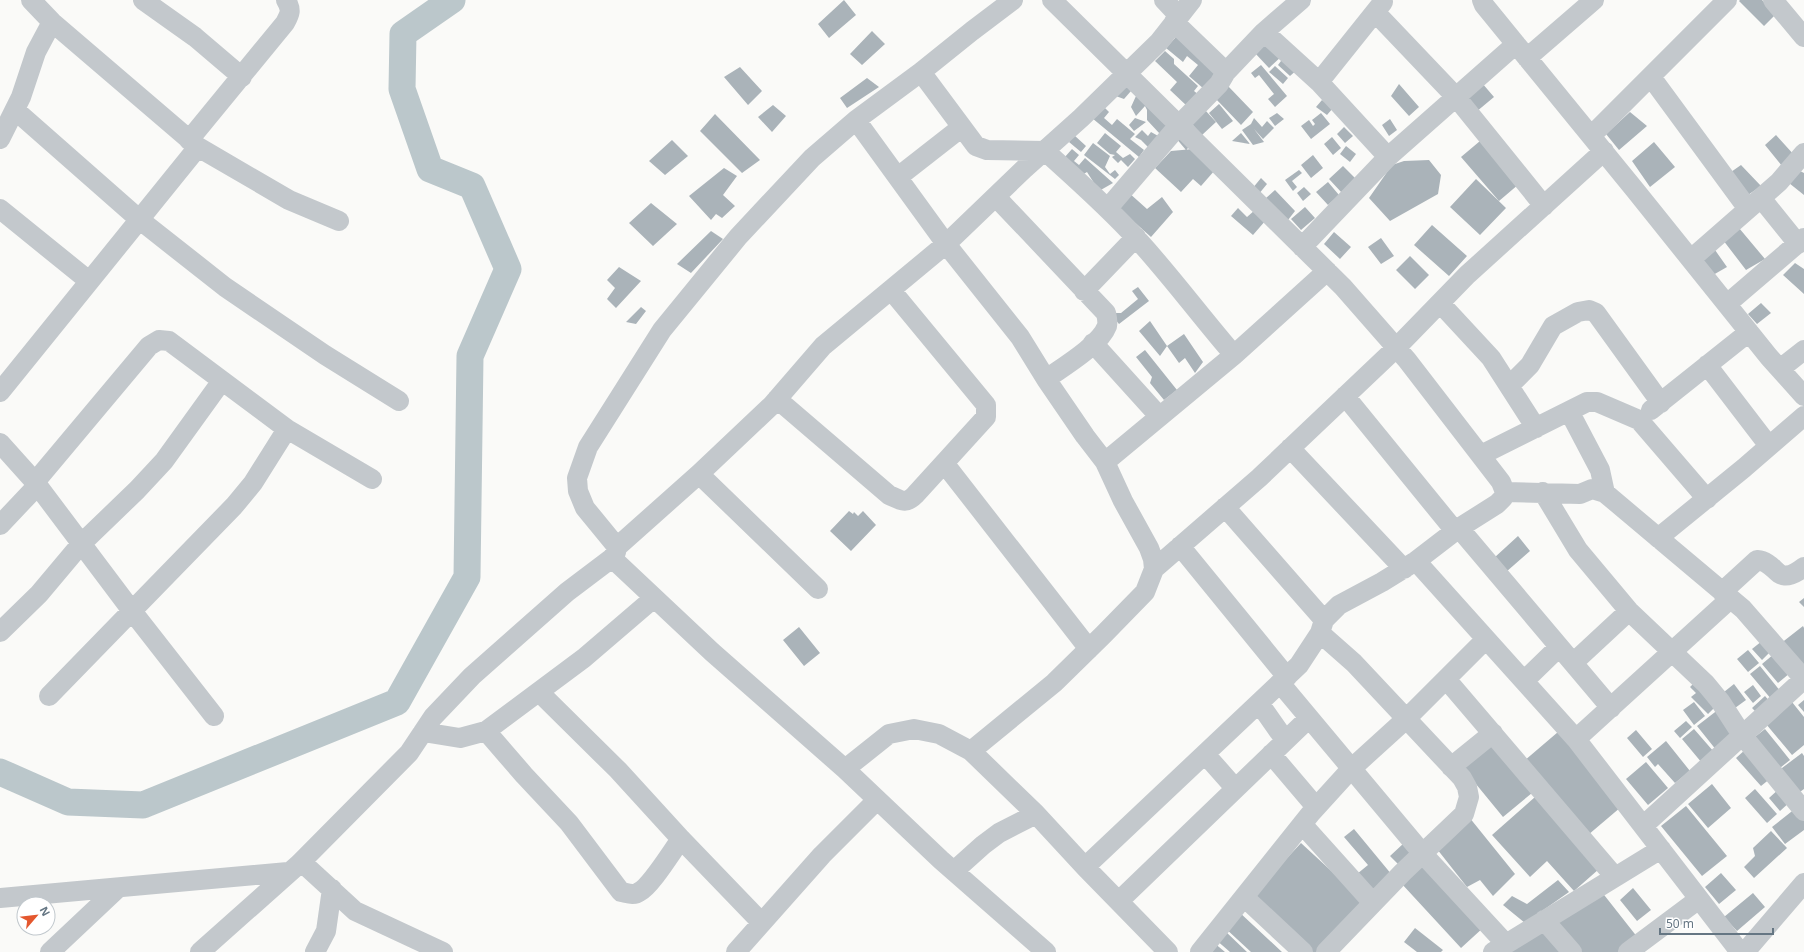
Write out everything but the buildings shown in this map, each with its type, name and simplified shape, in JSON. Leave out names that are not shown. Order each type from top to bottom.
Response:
[{"type":"street","points":[[143,0],[195,37],[242,77]]},
{"type":"street","points":[[0,392],[140,220],[242,77],[288,19],[291,8],[286,0]]},
{"type":"street","points":[[1013,0],[921,72],[856,120],[812,158],[738,237],[662,330],[588,447],[577,478],[578,491],[585,508],[614,552],[654,598],[718,657],[845,769],[954,871],[1046,952]]},
{"type":"street","points":[[1052,0],[1343,287],[1396,348],[1481,455],[1501,482],[1505,492],[1503,498],[1497,504],[1457,530],[1410,565],[1338,606],[1322,626],[1299,665],[1085,867]]},
{"type":"street","points":[[1164,0],[1177,19],[1226,72]]},
{"type":"street","points":[[200,952],[294,868],[409,753],[433,717],[472,676],[614,552],[698,474],[777,399],[823,346],[946,244],[1159,42],[1192,0]]},
{"type":"street","points":[[1108,208],[1179,125],[1219,84],[1226,72],[1264,32],[1300,0]]},
{"type":"street","points":[[1482,0],[1484,5],[1604,151],[1749,332],[1804,396]]},
{"type":"street","points":[[1302,247],[1388,157],[1456,97],[1594,0]]},
{"type":"street","points":[[1591,136],[1727,0]]},
{"type":"street","points":[[1773,0],[1804,37]]},
{"type":"street","points":[[36,2],[52,22],[194,144],[289,200],[339,221]]},
{"type":"street","points":[[1319,82],[1381,4],[1544,206]]},
{"type":"street","points":[[1,132],[15,110],[21,97],[36,52],[52,22]]},
{"type":"street","points":[[1264,32],[1319,82],[1388,157]]},
{"type":"street","points":[[921,72],[976,146],[987,150],[1045,151],[1108,208],[1136,238],[1165,270],[1234,355]]},
{"type":"street","points":[[1651,77],[1755,204],[1801,241],[1727,304]]},
{"type":"street","points":[[15,110],[140,220],[225,287],[325,355],[399,401]]},
{"type":"street","points":[[856,120],[946,244],[1020,337],[1046,379],[1085,436],[1105,462],[1123,501],[1149,548],[1153,559],[1154,569],[1145,592],[1054,683],[971,751]]},
{"type":"street","points":[[898,177],[962,127]]},
{"type":"street","points":[[1154,569],[1290,448],[1396,348],[1467,275],[1604,151]]},
{"type":"street","points":[[1691,259],[1779,182],[1804,153]]},
{"type":"street","points":[[996,196],[1106,313],[1108,320],[1106,327],[1093,343],[1079,356],[1046,379]]},
{"type":"street","points":[[0,209],[89,281]]},
{"type":"street","points":[[1084,291],[1136,238]]},
{"type":"street","points":[[1105,462],[1234,355],[1327,271]]},
{"type":"street","points":[[777,399],[889,495],[906,502],[916,495],[986,417],[986,405],[891,290]]},
{"type":"street","points":[[1440,303],[1491,358],[1536,428]]},
{"type":"street","points":[[1509,386],[1530,365],[1553,326],[1578,312],[1589,310],[1596,313],[1660,403]]},
{"type":"street","points":[[1640,420],[1749,332]]},
{"type":"street","points":[[0,525],[36,484],[149,346],[159,340],[169,341],[221,382],[287,429],[372,479]]},
{"type":"street","points":[[1093,343],[1159,416]]},
{"type":"street","points":[[1780,369],[1804,350]]},
{"type":"street","points":[[1707,365],[1770,446]]},
{"type":"street","points":[[0,632],[39,594],[81,544],[137,490],[164,461],[221,382]]},
{"type":"street","points":[[1345,396],[1457,530],[1611,708]]},
{"type":"street","points":[[1481,455],[1587,402],[1597,402],[1640,420],[1706,499]]},
{"type":"street","points":[[1569,411],[1600,470],[1605,493]]},
{"type":"street","points":[[1658,538],[1770,446],[1804,416]]},
{"type":"street","points":[[49,696],[234,506],[253,483],[287,429]]},
{"type":"street","points":[[0,443],[36,484],[132,612],[214,716]]},
{"type":"street","points":[[1290,448],[1486,638],[1576,739],[1740,952]]},
{"type":"street","points":[[944,463],[1089,649]]},
{"type":"street","points":[[698,474],[818,589]]},
{"type":"street","points":[[1505,492],[1580,494],[1592,489],[1605,493],[1743,609],[1804,679],[1643,826]]},
{"type":"street","points":[[1543,492],[1578,550],[1629,611],[1706,684],[1720,701],[1742,735],[1804,812]]},
{"type":"street","points":[[1225,507],[1354,663],[1462,778],[1470,797],[1464,814],[1373,903],[1326,952]]},
{"type":"street","points":[[1180,546],[1284,680],[1309,718],[1423,854],[1499,948],[1661,849]]},
{"type":"street","points":[[1576,739],[1672,651],[1726,595],[1757,560],[1762,560],[1780,574],[1787,577],[1804,567]]},
{"type":"street","points":[[423,732],[460,738],[486,731],[584,658],[654,598]]},
{"type":"street","points":[[1573,663],[1629,611]]},
{"type":"street","points":[[1200,952],[1316,807],[1351,769],[1406,719],[1486,638]]},
{"type":"street","points":[[1524,681],[1559,647]]},
{"type":"street","points":[[1446,679],[1615,877]]},
{"type":"street","points":[[539,692],[618,770],[761,922]]},
{"type":"street","points":[[1259,703],[1278,747],[1316,807]]},
{"type":"street","points":[[1119,901],[1309,718]]},
{"type":"street","points":[[845,769],[889,734],[914,729],[939,734],[971,751],[1036,814],[1085,867],[1168,952]]},
{"type":"street","points":[[486,731],[524,775],[569,823],[613,884],[621,892],[630,894],[638,893],[646,886],[681,838]]},
{"type":"street","points":[[1451,767],[1493,733]]},
{"type":"street","points":[[1205,754],[1236,788]]},
{"type":"street","points":[[736,952],[822,855],[877,800]]},
{"type":"street","points":[[954,871],[999,833],[1036,814]]},
{"type":"street","points":[[1302,824],[1373,903]]},
{"type":"street","points":[[0,898],[118,888],[307,867],[355,911],[443,952]]},
{"type":"street","points":[[1745,952],[1804,883]]},
{"type":"street","points":[[50,952],[118,888]]},
{"type":"street","points":[[315,952],[326,931],[332,890]]},
{"type":"street","points":[[1244,897],[1303,952]]},
{"type":"street","points":[[1628,952],[1699,899]]},
{"type":"street","points":[[1544,920],[1572,952]]},
{"type":"waterway","points":[[0,772],[68,802],[143,805],[397,702],[467,577],[470,356],[508,269],[472,186],[430,169],[402,89],[403,34],[452,0]]}]
